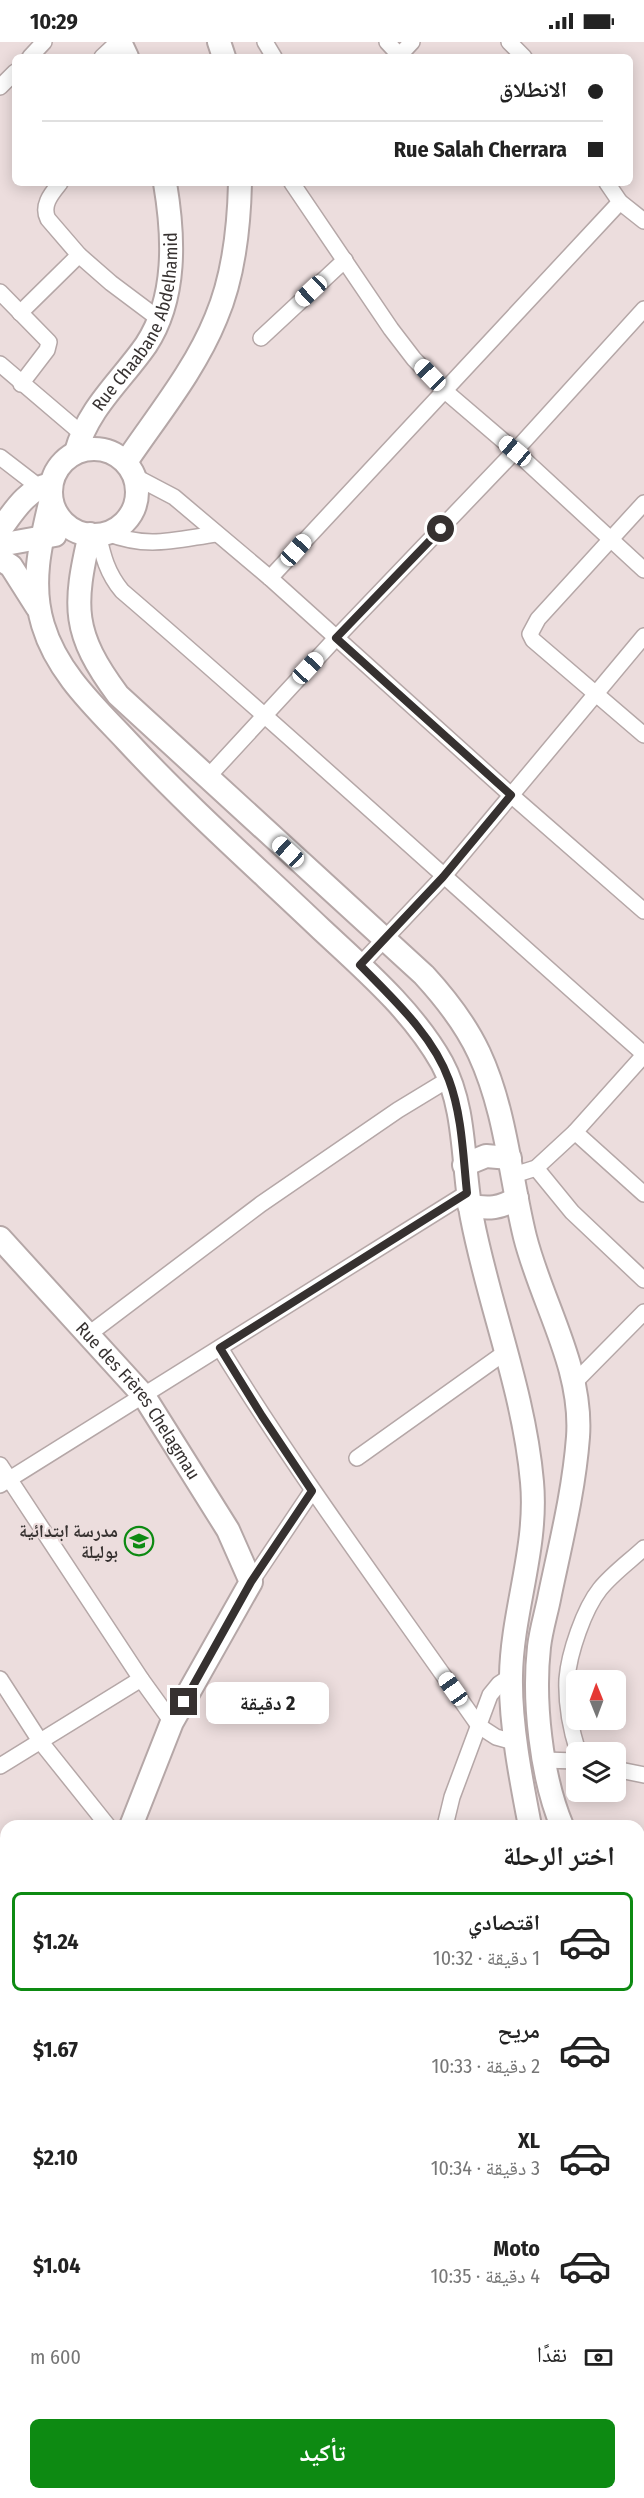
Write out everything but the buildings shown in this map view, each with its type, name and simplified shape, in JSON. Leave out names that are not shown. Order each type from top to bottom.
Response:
[{"type":"main road","name":"Rue Chaabane Abdelhamid","points":[[79,442],[101,401],[146,344],[159,319],[169,280],[172,249],[170,211],[166,186]]},
{"type":"main road","points":[[130,469],[200,352],[217,317],[230,275],[239,217],[240,186]]},
{"type":"main road","points":[[0,544],[41,537],[93,533],[122,524],[133,510],[137,493],[130,469],[111,452],[79,442],[56,471],[47,490],[41,537],[37,579],[44,629],[57,655],[81,692],[138,753],[389,994],[426,1040],[449,1079],[458,1109],[468,1199],[488,1287],[507,1351],[525,1427],[532,1485],[528,1561],[519,1607],[511,1676],[517,1743],[530,1820]]},
{"type":"main road","points":[[47,490],[56,512],[64,523],[93,533]]},
{"type":"main road","points":[[0,529],[28,494],[47,490]]},
{"type":"main road","points":[[93,533],[78,597],[81,630],[97,667],[118,695],[384,941],[424,975],[448,1002],[480,1054],[512,1167],[525,1237],[574,1383],[579,1412],[574,1470],[539,1647],[538,1716],[544,1760],[559,1820]]},
{"type":"main road","points":[[0,559],[11,566],[18,575],[40,613]]},
{"type":"main road","points":[[464,1166],[486,1156],[512,1167]]},
{"type":"main road","points":[[468,1199],[482,1208],[495,1208],[517,1198]]},
{"type":"main road","name":"Rue des Frères Chelagmau","points":[[0,1238],[144,1396],[228,1530],[251,1582]]},
{"type":"main road","points":[[132,1820],[172,1722],[251,1582]]},
{"type":"street","points":[[33,54],[44,42]]},
{"type":"street","points":[[105,54],[119,42]]},
{"type":"street","points":[[387,42],[397,54]]},
{"type":"street","points":[[401,54],[412,42]]},
{"type":"street","points":[[509,42],[521,54]]},
{"type":"street","points":[[0,87],[12,75]]},
{"type":"street","points":[[58,186],[48,200],[45,213],[79,255],[111,283],[159,319]]},
{"type":"street","points":[[294,186],[391,329],[414,359],[445,391],[515,451],[644,570]]},
{"type":"street","points":[[609,186],[620,202],[644,221]]},
{"type":"street","points":[[270,578],[445,391],[489,340],[620,202]]},
{"type":"street","points":[[21,313],[79,255]]},
{"type":"street","points":[[261,338],[345,260]]},
{"type":"street","points":[[0,292],[44,335],[49,345],[21,384]]},
{"type":"street","points":[[207,778],[265,713],[642,315]]},
{"type":"street","points":[[0,364],[79,442]]},
{"type":"street","points":[[0,457],[47,490]]},
{"type":"street","points":[[130,469],[174,497],[270,578],[511,795],[644,911]]},
{"type":"street","points":[[644,503],[538,619],[530,634],[533,640],[644,735]]},
{"type":"street","points":[[93,533],[154,543],[216,534]]},
{"type":"street","points":[[93,533],[104,564],[111,578],[122,591],[265,713],[443,877],[644,1055],[575,1132],[536,1168],[512,1167]]},
{"type":"street","points":[[360,965],[443,877],[644,636]]},
{"type":"street","points":[[89,1334],[261,1204],[398,1110],[449,1079]]},
{"type":"street","points":[[575,1132],[644,1194]]},
{"type":"street","points":[[536,1168],[572,1212],[644,1280]]},
{"type":"street","points":[[5,1482],[220,1348],[468,1199]]},
{"type":"street","points":[[574,1383],[644,1312]]},
{"type":"street","points":[[220,1348],[312,1491],[388,1594],[479,1726],[496,1737],[517,1743]]},
{"type":"street","points":[[357,1458],[507,1351]]},
{"type":"street","points":[[0,1465],[5,1482],[172,1722]]},
{"type":"street","points":[[251,1582],[312,1491]]},
{"type":"street","points":[[576,1742],[569,1711],[567,1678],[585,1615],[600,1589],[644,1548]]},
{"type":"street","points":[[446,1820],[452,1797],[490,1695],[499,1684],[511,1676]]},
{"type":"street","points":[[0,1679],[40,1740],[103,1820]]},
{"type":"street","points":[[0,1766],[141,1679]]},
{"type":"street","points":[[544,1760],[566,1761]]},
{"type":"street","points":[[626,1771],[644,1775]]},
{"type":"place","name":"مدرسة ابتدائية بوليلة","points":[[139,1541]]},
{"type":"route","points":[[184,1702],[251,1582],[312,1491],[220,1348],[467,1193],[458,1109],[449,1079],[426,1040],[389,994],[360,965],[443,877],[511,795],[336,638],[441,529]]}]
